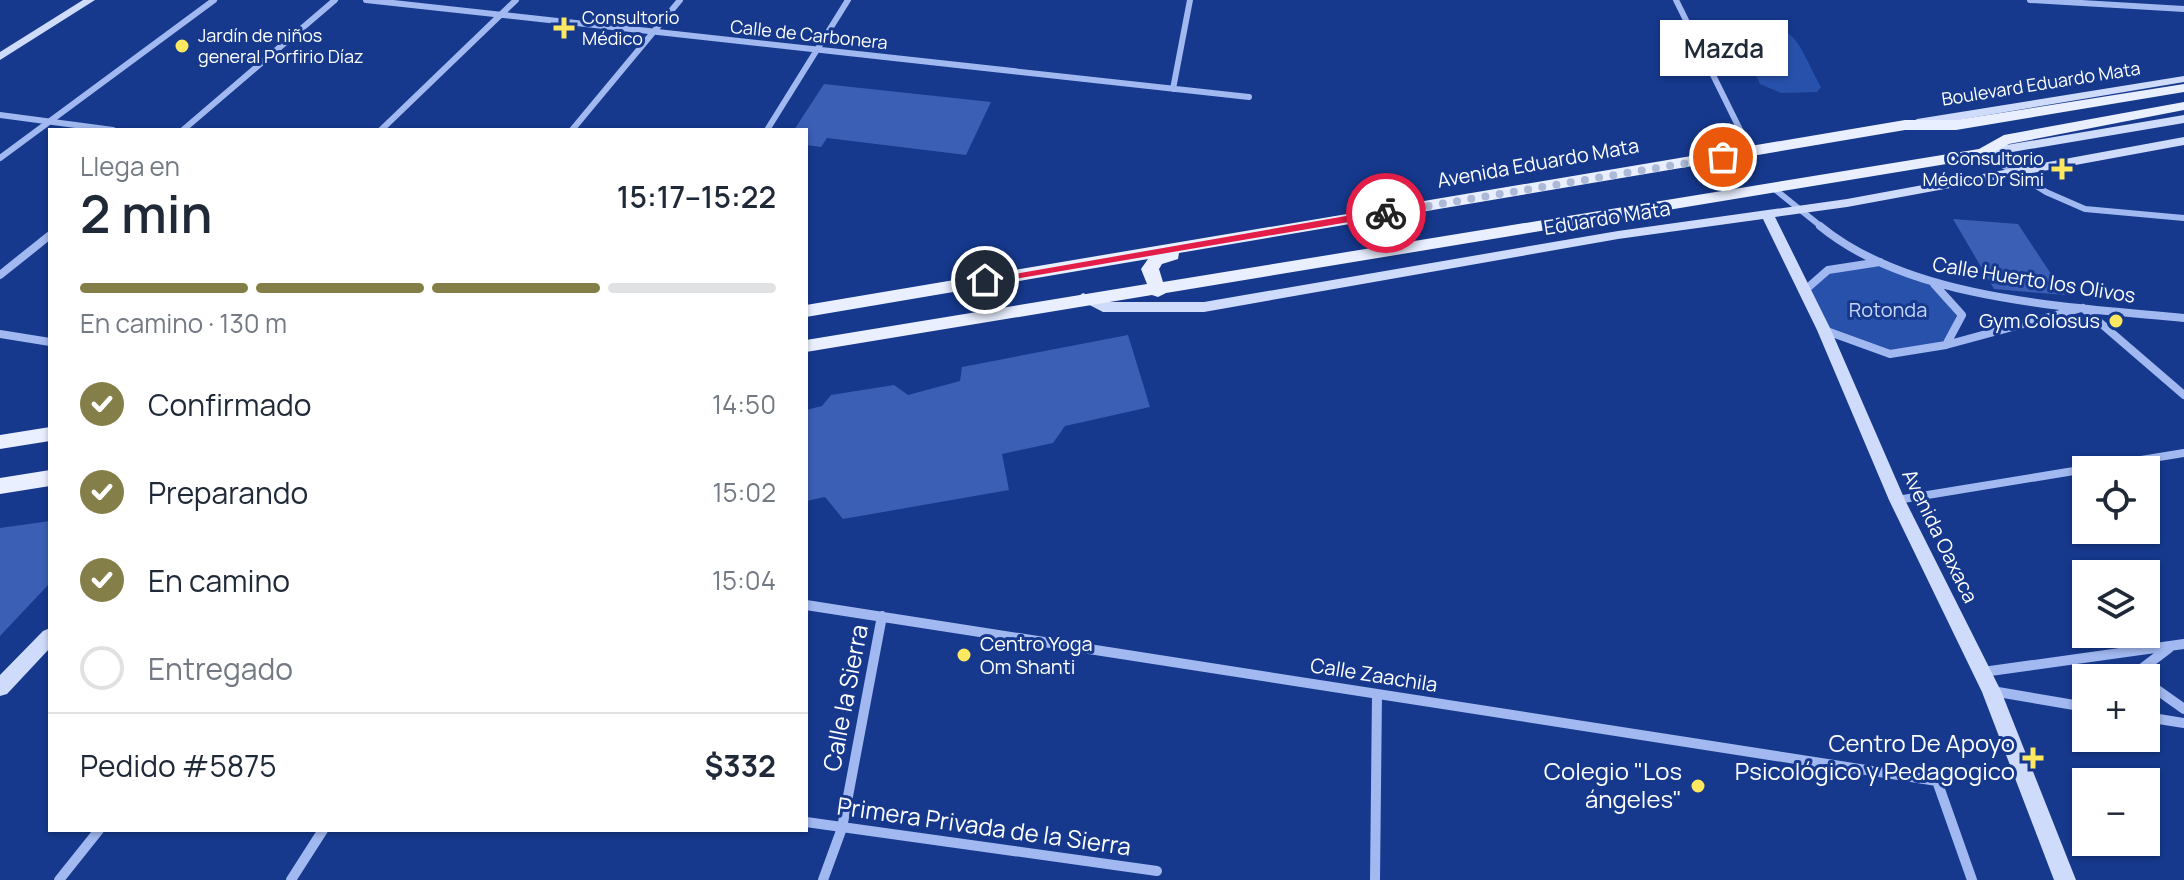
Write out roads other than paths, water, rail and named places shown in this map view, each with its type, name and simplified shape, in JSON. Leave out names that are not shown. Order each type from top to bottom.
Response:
[{"type":"main road","name":"Avenida Eduardo Mata","points":[[808,311],[1905,125],[1956,125],[2184,88]]},
{"type":"main road","points":[[808,346],[1083,298],[1158,291],[1983,153],[2004,140],[2184,106]]},
{"type":"main road","points":[[1158,291],[1150,269],[1156,260],[1257,242],[1284,230]]},
{"type":"main road","points":[[0,442],[48,434]]},
{"type":"main road","points":[[0,486],[48,478]]},
{"type":"street","points":[[0,57],[90,0]]},
{"type":"street","points":[[0,158],[214,0]]},
{"type":"street","points":[[185,128],[335,0]]},
{"type":"street","name":"Calle de Carbonera","points":[[366,0],[1249,97]]},
{"type":"street","points":[[383,128],[516,0]]},
{"type":"street","points":[[574,128],[680,0]]},
{"type":"street","points":[[768,128],[848,0]]},
{"type":"street","points":[[1173,89],[1190,0]]},
{"type":"street","points":[[1676,0],[1751,152]]},
{"type":"street","points":[[2030,0],[2184,9]]},
{"type":"street","name":"Boulevard Eduardo Mata","points":[[1905,125],[2184,79]]},
{"type":"street","points":[[0,115],[97,128]]},
{"type":"street","points":[[1983,153],[2184,119]]},
{"type":"street","name":"Eduardo Mata","points":[[1083,298],[1103,307],[1204,307],[1618,235],[1847,203],[2184,141]]},
{"type":"street","points":[[1983,153],[2046,192],[2085,209],[2184,218]]},
{"type":"street","name":"Calle Huerto los Olivos","points":[[1772,187],[1795,209],[1881,262],[1934,284],[2083,308],[2184,318]]},
{"type":"street","name":"Avenida Oaxaca","points":[[1767,214],[1824,330],[1897,500],[1991,691],[2065,880]]},
{"type":"street","points":[[0,275],[48,237]]},
{"type":"street","points":[[1804,291],[1828,270],[1881,262]]},
{"type":"street","points":[[1934,284],[1962,315],[1946,345]]},
{"type":"street","points":[[1824,330],[1890,354],[1946,345],[2083,308],[2184,395]]},
{"type":"street","points":[[0,334],[48,342]]},
{"type":"street","points":[[1897,500],[2184,453]]},
{"type":"street","name":"Calle Zaachila","points":[[808,605],[1937,781],[1972,880]]},
{"type":"street","name":"Calle la Sierra","points":[[823,880],[842,828],[882,616]]},
{"type":"street","points":[[0,688],[48,638]]},
{"type":"street","points":[[1981,672],[2184,644]]},
{"type":"street","points":[[2148,664],[2169,647]]},
{"type":"street","points":[[1991,691],[2072,705]]},
{"type":"street","points":[[2160,691],[2184,709]]},
{"type":"street","points":[[1375,880],[1377,694]]},
{"type":"street","points":[[2160,719],[2184,723]]},
{"type":"street","name":"Primera Privada de la Sierra","points":[[808,822],[1157,871]]},
{"type":"street","points":[[59,880],[97,832]]},
{"type":"street","points":[[291,880],[322,832]]},
{"type":"place","name":"Consultorio Médico","points":[[564,28]]},
{"type":"place","name":"Jardín de niños general Porfirio Díaz","points":[[182,46]]},
{"type":"place","name":"Mazda","points":[[1723,157]]},
{"type":"place","name":"Consultorio Médico Dr Simi","points":[[2062,169]]},
{"type":"place","name":"Gym Colosus","points":[[2116,321]]},
{"type":"place","name":"Centro Yoga Om Shanti","points":[[964,655]]},
{"type":"place","name":"Centro De Apoyo Psicológico y Pedagogico","points":[[2033,758]]},
{"type":"place","name":"Colegio \"Los ángeles\"","points":[[1698,786]]},
{"type":"park label","name":"Rotonda","points":[[1888,310]]}]
